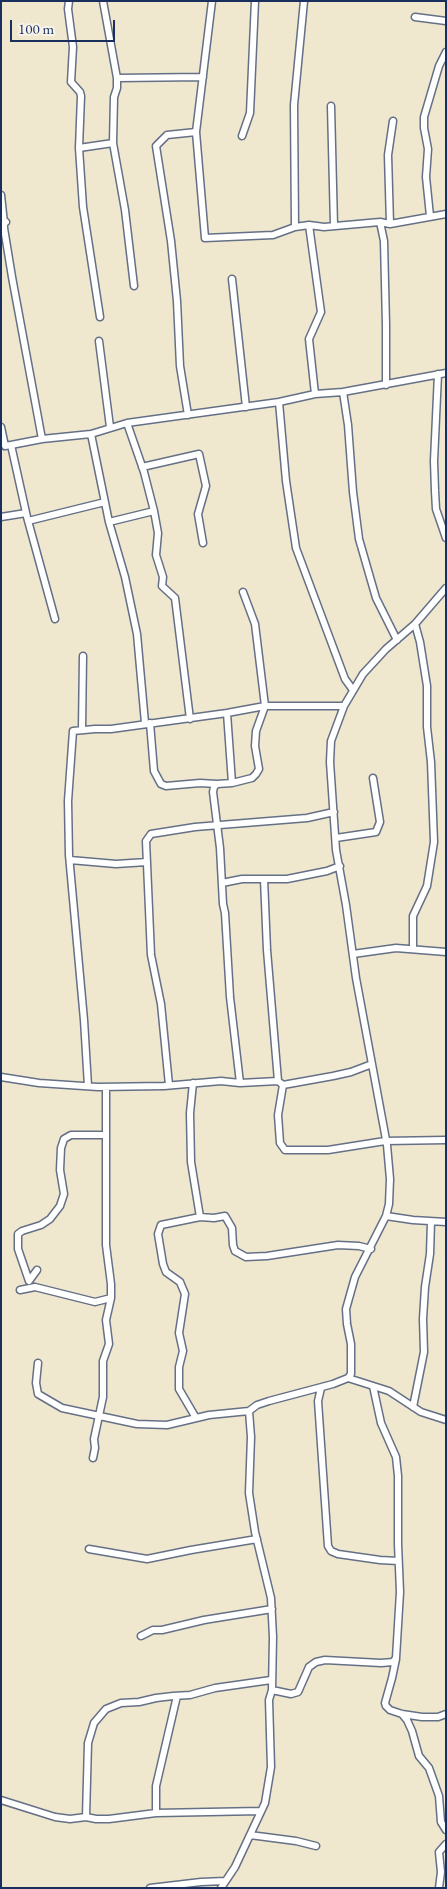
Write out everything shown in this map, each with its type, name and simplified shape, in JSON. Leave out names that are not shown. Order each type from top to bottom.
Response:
[{"type":"street","points":[[69,1],[68,10],[73,47],[71,82],[80,92],[81,96],[79,148],[83,207],[100,317]]},
{"type":"street","points":[[103,1],[117,78],[117,88],[114,97],[113,143],[125,210],[134,286]]},
{"type":"street","points":[[212,1],[196,132],[205,238],[273,235],[295,227],[324,227],[380,222],[390,224],[446,214]]},
{"type":"street","points":[[242,136],[250,112],[256,1]]},
{"type":"street","points":[[295,227],[294,105],[304,1]]},
{"type":"street","points":[[415,17],[446,21]]},
{"type":"street","points":[[430,216],[426,177],[428,150],[424,117],[439,66],[446,52]]},
{"type":"street","points":[[117,78],[203,77]]},
{"type":"street","points":[[331,106],[334,226]]},
{"type":"street","points":[[390,224],[388,155],[393,121]]},
{"type":"street","points":[[188,415],[180,366],[177,301],[171,241],[156,146],[167,135],[196,132]]},
{"type":"street","points":[[79,148],[113,143]]},
{"type":"street","points":[[1,195],[42,439]]},
{"type":"street","points":[[380,222],[384,241],[386,385]]},
{"type":"street","points":[[309,226],[321,312],[309,339],[315,394]]},
{"type":"street","points":[[232,279],[246,407]]},
{"type":"street","points":[[99,341],[110,427]]},
{"type":"street","points":[[6,446],[42,439],[91,434],[128,423],[279,402],[315,394],[343,392],[446,373]]},
{"type":"street","points":[[438,374],[434,461],[435,491],[436,509],[446,538]]},
{"type":"street","points":[[343,392],[348,425],[353,492],[360,539],[376,598],[397,640]]},
{"type":"street","points":[[279,402],[286,481],[296,548],[345,679],[353,690]]},
{"type":"street","points":[[128,423],[154,511],[158,533],[156,555],[163,577],[162,586],[175,598],[190,719]]},
{"type":"street","points":[[1,427],[55,619]]},
{"type":"street","points":[[91,434],[109,522],[126,577],[137,634],[154,772],[160,784],[166,786],[232,782],[252,778],[258,769],[255,746],[256,731],[265,706],[255,624],[244,592]]},
{"type":"street","points":[[142,467],[199,454],[206,486],[198,514],[203,543]]},
{"type":"street","points":[[28,521],[105,502]]},
{"type":"street","points":[[109,522],[154,511]]},
{"type":"street","points":[[1,517],[26,513]]},
{"type":"street","points":[[38,1363],[36,1383],[38,1394],[62,1408],[137,1424],[167,1425],[209,1415],[249,1411],[257,1405],[269,1401],[321,1388],[348,1378],[351,1374],[352,1363],[346,1309],[355,1277],[371,1249],[386,1216],[389,1204],[390,1179],[386,1141],[353,954],[336,838],[330,762],[331,741],[344,706],[363,674],[415,624],[446,588]]},
{"type":"street","points":[[413,949],[413,916],[427,886],[434,842],[432,762],[427,727],[427,686],[415,624]]},
{"type":"street","points":[[82,730],[83,656]]},
{"type":"street","points":[[88,1086],[70,860],[68,801],[72,731],[111,729],[190,719],[265,706],[344,706]]},
{"type":"street","points":[[227,713],[232,782]]},
{"type":"street","points":[[336,838],[376,832],[380,822],[373,778]]},
{"type":"street","points":[[217,784],[213,792],[230,997],[240,1083]]},
{"type":"street","points":[[169,1085],[161,1004],[151,955],[146,841],[152,834],[217,824],[279,820],[334,812]]},
{"type":"street","points":[[70,860],[116,864],[146,862]]},
{"type":"street","points":[[222,883],[242,879],[287,879],[327,872],[340,866]]},
{"type":"street","points":[[264,879],[267,950],[280,1083],[278,1114],[280,1143],[286,1150],[328,1150],[386,1141],[446,1140]]},
{"type":"street","points":[[353,954],[396,948],[446,952]]},
{"type":"street","points":[[1,1078],[39,1083],[106,1087],[221,1081],[280,1083],[333,1076],[372,1064]]},
{"type":"street","points":[[193,1083],[190,1113],[191,1162],[200,1218]]},
{"type":"street","points":[[93,1458],[94,1439],[103,1397],[103,1361],[109,1344],[106,1320],[111,1298],[106,1245],[106,1087]]},
{"type":"street","points":[[37,1270],[29,1280],[18,1249],[18,1234],[41,1225],[50,1219],[60,1206],[64,1194],[60,1170],[61,1148],[64,1139],[70,1135],[106,1134]]},
{"type":"street","points":[[196,1418],[179,1389],[179,1368],[183,1351],[180,1333],[185,1294],[180,1282],[166,1272],[163,1264],[158,1234],[161,1225],[200,1218],[225,1216],[232,1228],[235,1250],[246,1257],[267,1256],[338,1245],[371,1249]]},
{"type":"street","points":[[386,1216],[430,1222],[446,1222]]},
{"type":"street","points":[[413,1407],[424,1352],[424,1295],[430,1254],[430,1222]]},
{"type":"street","points":[[20,1290],[35,1287],[95,1302],[111,1298]]},
{"type":"street","points":[[348,1378],[389,1391],[421,1412],[446,1420]]},
{"type":"street","points":[[373,1386],[381,1423],[396,1457],[398,1476],[400,1592],[396,1658],[385,1703],[390,1710],[402,1714],[422,1717],[438,1717],[446,1714]]},
{"type":"street","points":[[321,1388],[318,1401],[328,1546],[331,1551],[338,1554],[398,1561]]},
{"type":"street","points":[[221,1888],[235,1867],[265,1803],[271,1767],[269,1700],[272,1690],[272,1609],[249,1493],[251,1437],[249,1411]]},
{"type":"street","points":[[89,1549],[147,1559],[257,1539]]},
{"type":"street","points":[[141,1636],[153,1630],[162,1630],[204,1620],[272,1609]]},
{"type":"street","points":[[272,1690],[291,1694],[298,1692],[309,1668],[316,1662],[325,1660],[381,1663],[393,1662],[396,1658]]},
{"type":"street","points":[[86,1817],[88,1743],[94,1723],[106,1709],[121,1703],[177,1696],[271,1680]]},
{"type":"street","points":[[156,1813],[156,1786],[177,1696]]},
{"type":"street","points":[[402,1714],[412,1731],[419,1756],[428,1768],[439,1796],[441,1822],[446,1830]]},
{"type":"street","points":[[1,1800],[55,1817],[70,1819],[86,1817],[109,1819],[156,1813],[260,1811]]},
{"type":"street","points":[[250,1835],[296,1841],[316,1846]]},
{"type":"street","points":[[439,1888],[441,1872],[439,1852],[446,1844]]},
{"type":"street","points":[[150,1888],[225,1881]]}]
